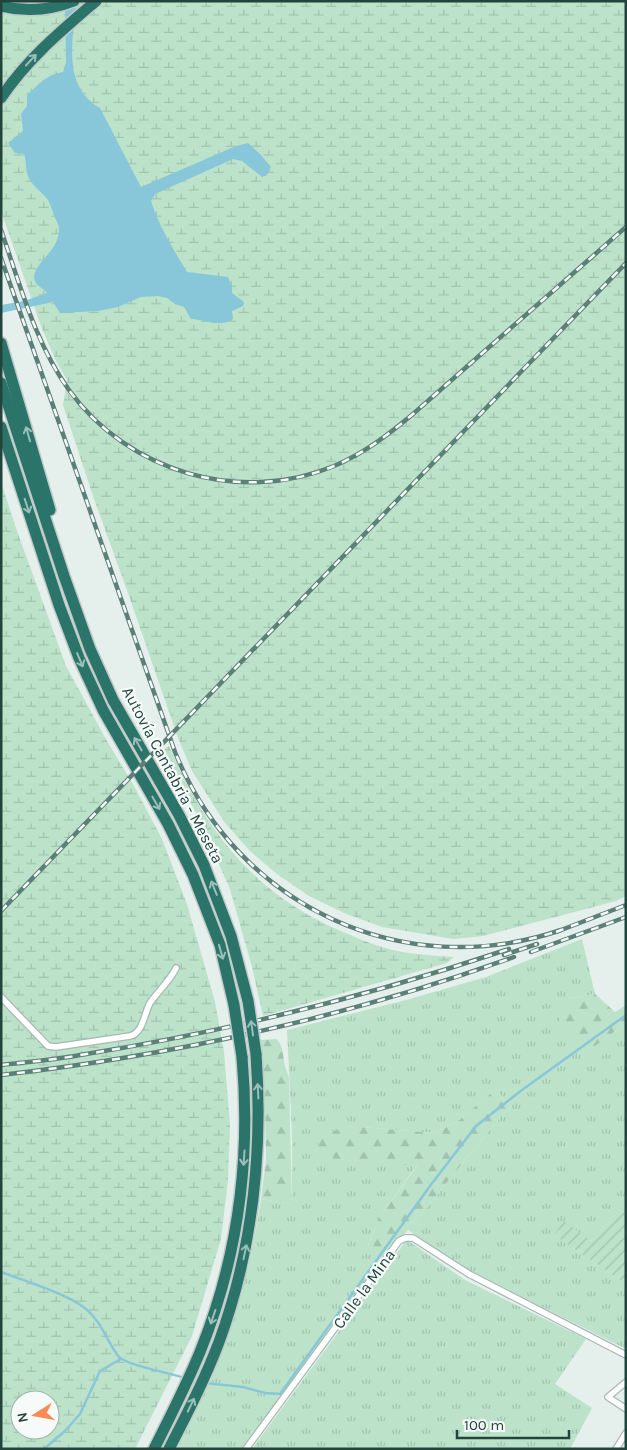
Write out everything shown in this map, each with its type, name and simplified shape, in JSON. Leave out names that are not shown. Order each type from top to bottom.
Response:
[{"type":"highway","points":[[1,6],[25,9],[60,6],[74,1]]},
{"type":"highway","points":[[1,98],[36,54],[96,1]]},
{"type":"highway","points":[[1,343],[97,665]]},
{"type":"highway","name":"Autovía Cantabria - Meseta","points":[[1,383],[76,613],[97,665],[122,717],[179,815],[204,866],[231,936],[248,1001],[256,1054],[259,1104],[258,1160],[252,1216],[236,1289],[218,1343],[196,1395],[169,1449]]},
{"type":"highway","name":"Autovía Cantabria - Meseta","points":[[1,427],[62,614],[79,658],[103,710],[168,824],[194,875],[220,945],[234,1005],[242,1057],[246,1113],[245,1151],[239,1207],[229,1262],[219,1298],[200,1352],[154,1449]]},
{"type":"highway","points":[[1,432],[18,478]]},
{"type":"street","points":[[1,998],[48,1046],[56,1047],[130,1036],[139,1029],[151,1002],[172,976],[176,968]]},
{"type":"street","name":"Calle la Mina","points":[[246,1449],[399,1241],[404,1238],[413,1238],[469,1274],[626,1356]]},
{"type":"street","points":[[626,1382],[608,1397],[626,1408]]},
{"type":"street","points":[[616,1449],[626,1433]]},
{"type":"green space","points":[[1,1],[626,1],[626,896],[616,901],[483,936],[453,939],[382,927],[344,913],[309,896],[277,874],[250,851],[225,823],[192,771],[178,738],[63,405],[67,380],[56,361],[42,329],[1,211]]},
{"type":"green space","points":[[1,482],[66,666],[162,839],[187,904],[215,1002],[224,1052],[230,1125],[228,1180],[221,1239],[192,1336],[135,1449],[1,1449]]},
{"type":"green space","points":[[169,746],[199,806],[217,833],[259,880],[284,899],[312,917],[375,945],[408,953],[454,957],[447,963],[263,1016],[252,967],[230,889],[195,811],[162,750]]},
{"type":"green space","points":[[582,939],[595,994],[567,999],[586,1053],[626,1023],[626,1213],[620,1210],[591,1241],[554,1235],[626,1284],[626,1349],[459,1265],[408,1230],[503,1114],[511,1108],[496,1089],[457,1122],[434,1133],[361,1127],[327,1158],[417,1165],[379,1218],[368,1245],[384,1256],[242,1449],[177,1449],[216,1367],[235,1317],[250,1258],[261,1199],[292,1204],[292,1134],[287,1030],[406,1000],[486,977]]},
{"type":"green space","points":[[595,994],[615,1012],[626,1005],[626,1023],[586,1053],[559,1020],[567,999]]},
{"type":"green space","points":[[276,1039],[282,1048],[289,1078],[292,1204],[261,1199],[266,1160],[261,1040]]},
{"type":"green space","points":[[496,1089],[511,1108],[503,1114],[408,1230],[384,1256],[368,1246],[379,1218],[417,1166],[327,1158],[317,1146],[320,1133],[361,1127],[434,1133],[457,1122]]},
{"type":"green space","points":[[620,1210],[626,1213],[626,1284],[554,1235],[564,1221],[591,1241]]},
{"type":"green space","points":[[405,1242],[410,1242],[465,1280],[586,1339],[555,1384],[592,1408],[570,1449],[252,1449]]},
{"type":"water","points":[[65,1],[77,1],[73,30],[72,60],[79,87],[88,99],[100,108],[141,187],[236,146],[248,143],[271,167],[267,175],[262,177],[242,161],[233,159],[155,194],[151,201],[162,228],[187,272],[228,277],[232,293],[244,302],[243,306],[232,311],[233,319],[228,322],[218,323],[191,319],[184,307],[175,304],[167,298],[158,296],[141,297],[118,307],[98,311],[60,313],[53,302],[1,313],[1,305],[24,301],[47,293],[36,283],[34,277],[39,265],[50,252],[58,238],[59,226],[48,200],[28,176],[24,154],[15,153],[8,143],[23,131],[21,114],[27,106],[27,95],[47,78],[63,72],[66,62]]},
{"type":"waterway","points":[[205,1383],[243,1387],[265,1393],[280,1394],[430,1186],[476,1126],[522,1090],[626,1015]]},
{"type":"waterway","points":[[1,1272],[58,1293],[78,1303],[92,1314],[119,1357],[123,1360],[185,1378]]},
{"type":"waterway","points":[[44,1449],[65,1431],[80,1414],[100,1371],[121,1359]]},
{"type":"railway","points":[[1,230],[29,313],[47,353],[69,390],[93,418],[122,442],[154,460],[188,473],[224,481],[261,482],[298,477],[334,466],[355,456],[375,443],[413,414],[626,227]]},
{"type":"railway","points":[[1,258],[175,752],[203,806],[239,852],[283,890],[332,919],[386,938],[443,947],[502,944],[561,930]]},
{"type":"railway","points":[[1,911],[626,263]]},
{"type":"railway","points":[[556,932],[626,905]]},
{"type":"railway","points":[[531,952],[626,917]]},
{"type":"railway","points":[[504,955],[537,944]]},
{"type":"railway","points":[[1,1065],[135,1046],[243,1024],[350,997],[509,949]]},
{"type":"railway","points":[[1,1075],[132,1057],[261,1031],[388,998],[514,957]]}]
